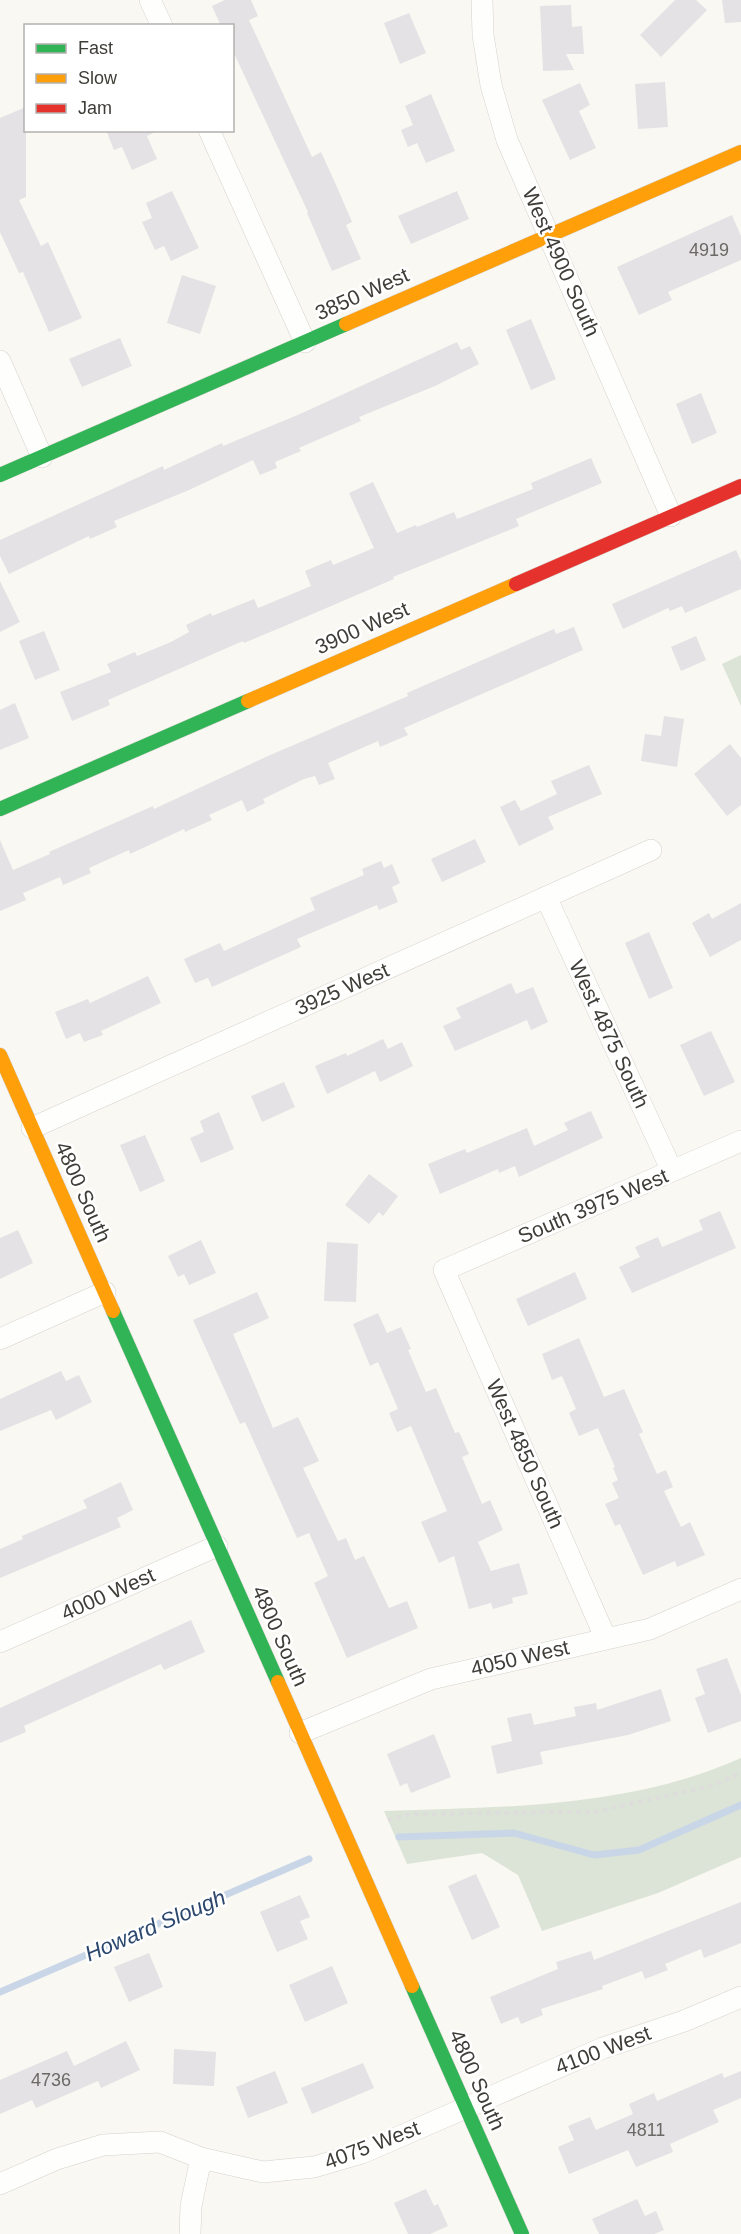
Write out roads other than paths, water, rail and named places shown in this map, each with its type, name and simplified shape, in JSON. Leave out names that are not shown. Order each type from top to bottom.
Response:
[{"type":"street","points":[[150,0],[161,24]]},
{"type":"street","name":"West 4900 South","points":[[482,0],[483,35],[490,85],[507,140],[671,516]]},
{"type":"street","points":[[210,132],[305,342]]},
{"type":"street","name":"3850 West","points":[[0,475],[741,152]]},
{"type":"street","points":[[0,361],[42,457]]},
{"type":"street","name":"3900 West","points":[[0,809],[741,486]]},
{"type":"street","name":"3925 West","points":[[32,1128],[651,850]]},
{"type":"street","name":"West 4875 South","points":[[546,897],[672,1171]]},
{"type":"street","name":"4800 South","points":[[0,1054],[522,2234]]},
{"type":"street","name":"South 3975 West","points":[[444,1270],[741,1141]]},
{"type":"street","name":"West 4850 South","points":[[444,1270],[606,1639]]},
{"type":"street","points":[[0,1339],[105,1292]]},
{"type":"street","name":"4000 West","points":[[0,1642],[217,1546]]},
{"type":"street","name":"4050 West","points":[[300,1733],[431,1679],[650,1629],[741,1589]]},
{"type":"street","name":"4100 West","points":[[466,2107],[603,2048],[684,2021],[741,1997]]},
{"type":"street","name":"4075 West","points":[[0,2184],[57,2159],[103,2145],[160,2142],[201,2158],[263,2172],[314,2167],[362,2153],[466,2107]]},
{"type":"street","points":[[190,2234],[191,2206],[201,2158]]},
{"type":"waterway","name":"Howard Slough","points":[[399,1837],[514,1833],[594,1855],[639,1850],[741,1805]]},
{"type":"waterway","name":"Howard Slough","points":[[0,1992],[309,1859]]}]
